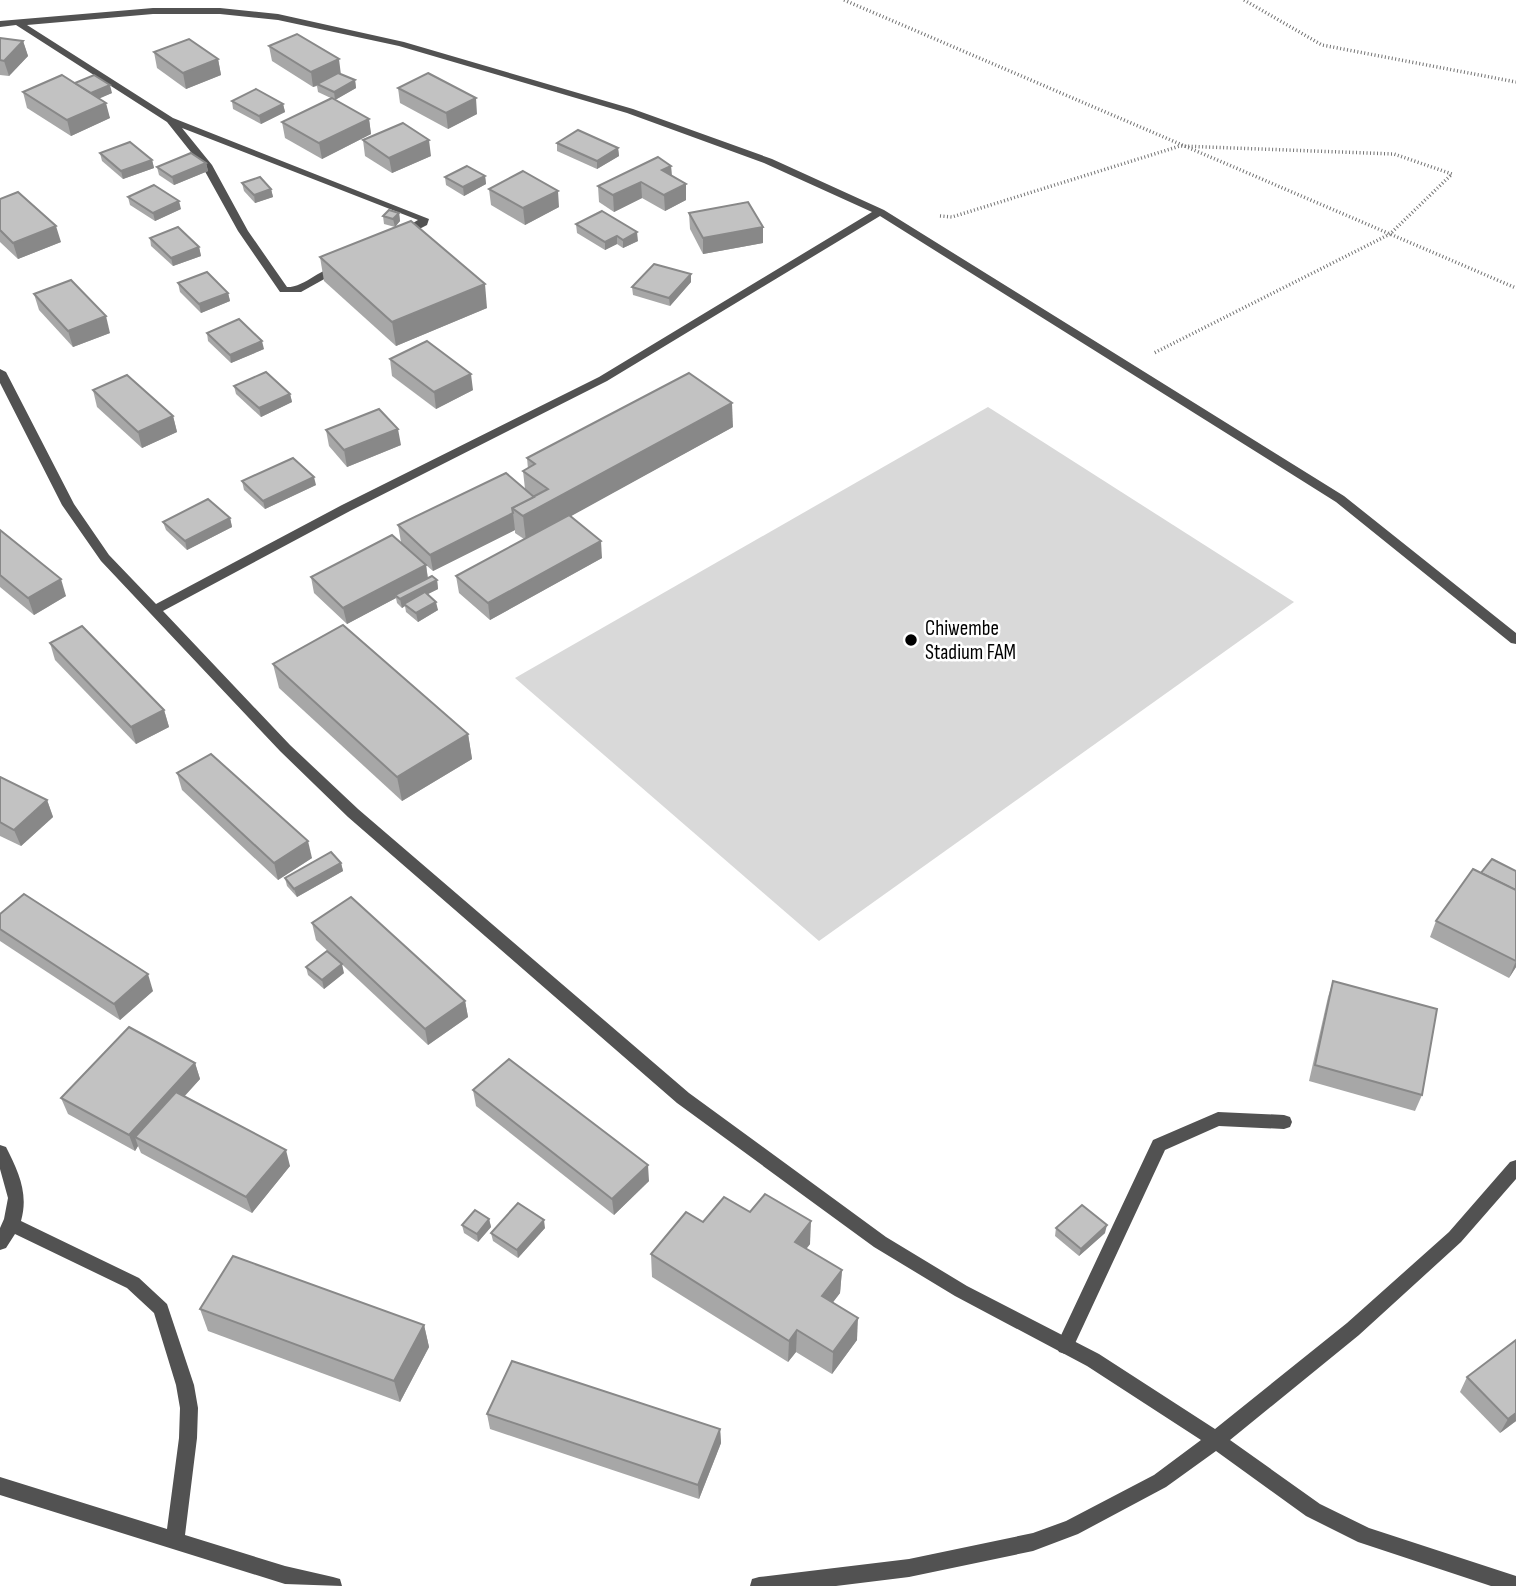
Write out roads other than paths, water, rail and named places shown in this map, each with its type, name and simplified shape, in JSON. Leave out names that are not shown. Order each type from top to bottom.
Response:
[{"type":"street","points":[[0,24],[153,11],[259,14],[350,31],[630,111],[780,166],[880,212],[1340,499],[1516,640]]},
{"type":"street","points":[[19,23],[170,120],[424,219],[423,223],[388,241]]},
{"type":"street","points":[[170,120],[207,165],[243,231],[284,290],[297,290],[354,260]]},
{"type":"street","points":[[156,609],[345,508],[603,379],[880,212]]},
{"type":"street","points":[[0,372],[83,530],[105,558],[285,748],[353,813],[683,1098],[880,1242],[961,1292],[1093,1360],[1216,1440],[1313,1510],[1365,1536],[1516,1585]]},
{"type":"street","points":[[1065,1346],[1159,1145],[1218,1119],[1284,1122]]},
{"type":"street","points":[[0,1152],[15,1187],[18,1203],[13,1225],[0,1243]]},
{"type":"street","points":[[759,1586],[909,1568],[1033,1542],[1071,1528],[1160,1480],[1216,1440],[1353,1329],[1455,1237],[1516,1167]]},
{"type":"street","points":[[13,1225],[133,1283],[161,1309],[184,1385],[188,1408],[188,1438],[175,1541]]},
{"type":"street","points":[[0,1486],[285,1575],[333,1586]]},
{"type":"place","name":"Chiwembe Stadium FAM","points":[[911,640]]}]
